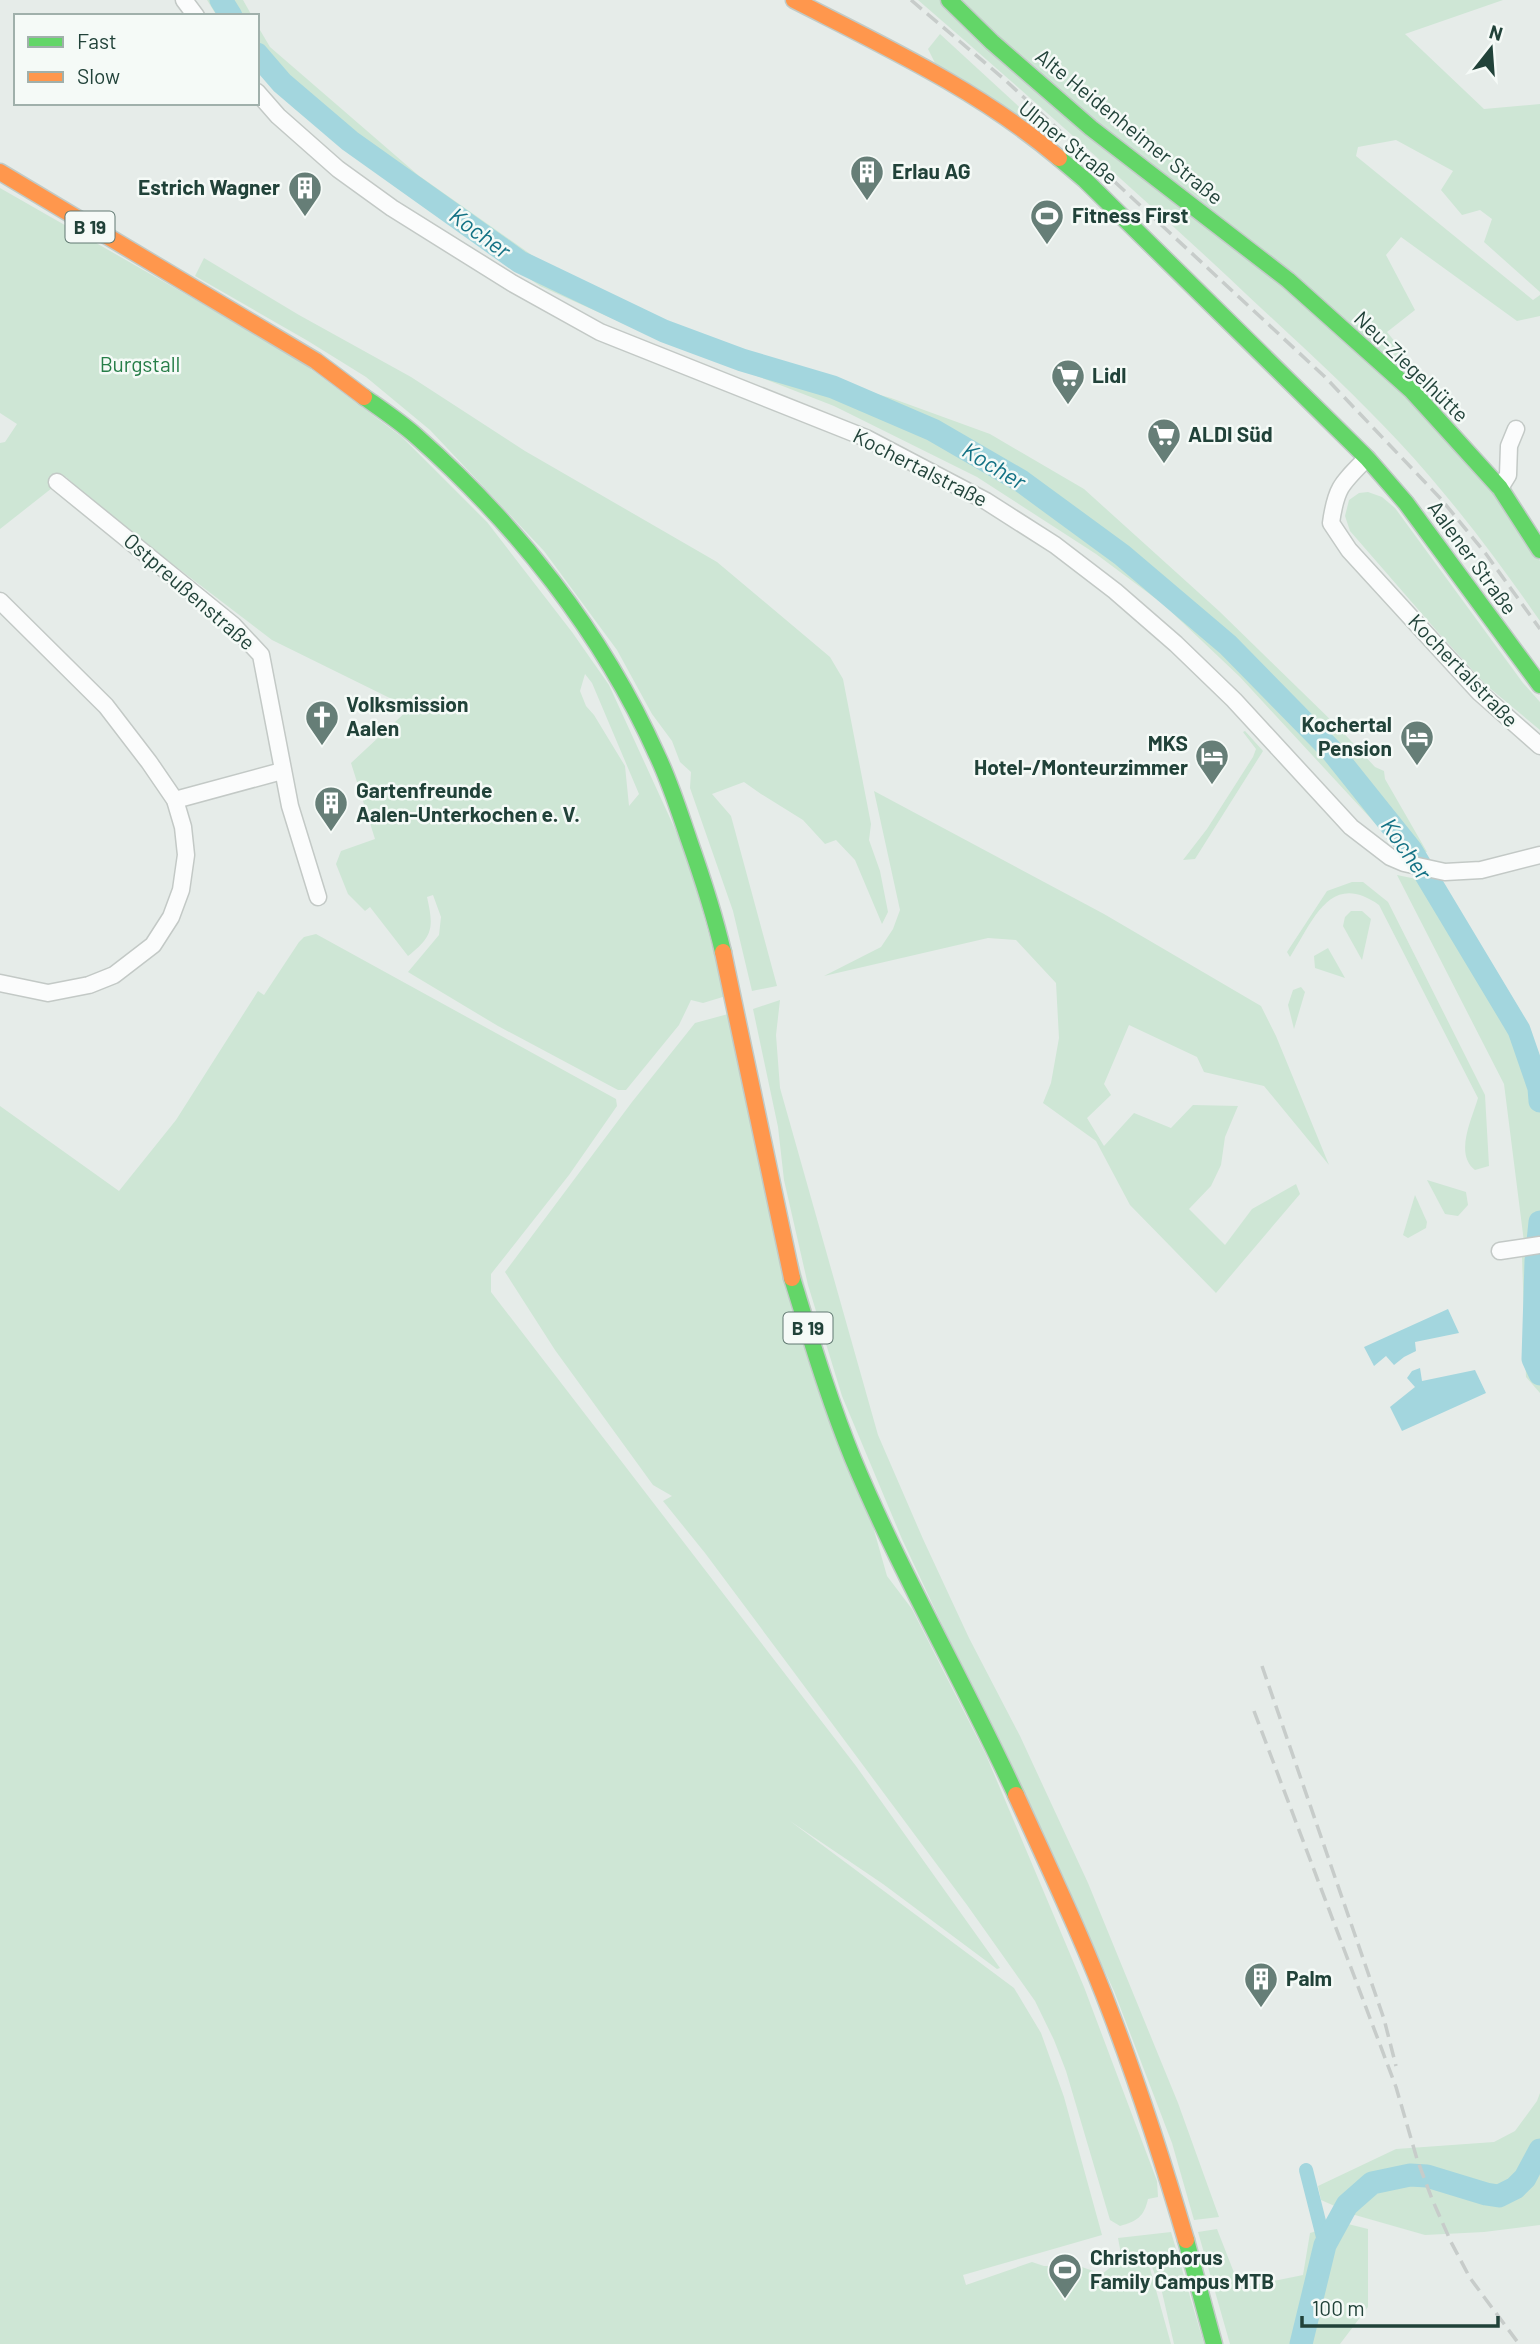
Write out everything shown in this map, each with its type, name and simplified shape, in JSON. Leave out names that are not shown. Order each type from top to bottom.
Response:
[{"type":"main road","name":"Ulmer Straße","points":[[794,0],[931,70],[1028,132],[1085,180],[1367,458]]},
{"type":"main road","name":"Alte Heidenheimer Straße","points":[[949,0],[992,42],[1091,128],[1288,280]]},
{"type":"main road","name":"B 19","points":[[0,172],[316,362],[413,433],[472,488],[532,554],[579,618],[615,674],[656,752],[714,911],[791,1274],[828,1395],[854,1461],[905,1573],[1000,1761],[1067,1906],[1112,2015],[1166,2173],[1214,2344]]},
{"type":"main road","name":"Neu-Ziegelhütte","points":[[1288,280],[1412,390],[1500,488],[1540,550]]},
{"type":"main road","name":"Aalener Straße","points":[[1367,458],[1406,503],[1540,685]]},
{"type":"street","name":"Kochertalstraße","points":[[259,94],[278,116],[338,169],[392,208],[512,283],[600,332],[866,439],[986,501],[1055,545],[1115,591],[1176,644],[1234,700],[1351,827],[1390,857],[1404,863],[1445,872],[1480,870],[1540,855]]},
{"type":"street","points":[[1500,488],[1508,475],[1509,446],[1516,429]]},
{"type":"street","name":"Kochertalstraße","points":[[1367,458],[1347,478],[1335,496],[1331,523],[1349,550],[1480,693],[1540,746]]},
{"type":"street","name":"Ostpreußenstraße","points":[[57,482],[233,625],[261,654],[290,806],[318,897]]},
{"type":"street","points":[[0,601],[106,706],[175,800],[183,827],[186,855],[181,890],[171,917],[153,945],[114,975],[89,985],[48,993],[0,983]]},
{"type":"street","points":[[175,800],[282,771]]},
{"type":"street","points":[[1500,1251],[1540,1245]]},
{"type":"green space","points":[[207,0],[243,0],[251,14],[216,14]]},
{"type":"green space","points":[[918,0],[1503,0],[1405,34],[1484,109],[1540,104],[1540,292],[1484,242],[1492,219],[1480,210],[1462,215],[1441,190],[1453,171],[1396,140],[1358,147],[1356,156],[1533,300],[1540,295],[1540,316],[1517,321],[1401,237],[1386,255],[1415,310],[1387,332],[1431,386],[1412,391],[1409,395],[1496,492],[1540,561],[1540,621],[1455,507],[1358,399],[1151,206]]},
{"type":"green space","points":[[259,28],[270,47],[418,175],[553,270],[750,359],[891,398],[990,434],[1084,489],[1219,611],[1338,727],[1375,767],[1384,771],[1385,779],[1427,852],[1417,851],[1386,835],[1240,677],[1163,604],[1096,554],[977,477],[834,406],[638,330],[540,286],[400,190],[295,109],[259,70]]},
{"type":"green space","points":[[940,34],[1052,137],[1049,140],[935,63],[928,49]]},
{"type":"green space","name":"Burgstall","points":[[0,188],[292,355],[402,437],[487,522],[572,632],[609,685],[686,853],[726,996],[703,1003],[691,1000],[679,1025],[626,1090],[618,1090],[498,1026],[408,972],[439,935],[441,917],[433,895],[427,897],[430,931],[408,956],[370,907],[365,911],[348,894],[336,864],[341,851],[375,839],[351,763],[410,708],[272,640],[103,511],[66,477],[0,529],[0,443],[5,442],[17,424],[0,413]],"holes":[[[585,674],[592,683],[639,794],[629,806],[625,766],[586,706],[580,691]]]},
{"type":"green space","points":[[204,258],[411,377],[525,451],[717,562],[830,657],[843,679],[871,824],[869,840],[880,871],[888,912],[882,924],[855,860],[836,840],[825,844],[803,820],[744,782],[712,794],[731,816],[777,986],[752,991],[733,911],[690,788],[691,772],[680,762],[672,741],[652,714],[617,650],[544,551],[430,430],[366,377],[195,276]]},
{"type":"green space","points":[[1368,492],[1382,497],[1395,508],[1523,683],[1540,702],[1540,730],[1486,685],[1350,531],[1345,516],[1349,500],[1359,493]]},
{"type":"green space","points":[[1245,731],[1263,751],[1195,859],[1183,860],[1207,829],[1253,757],[1256,749],[1243,732]]},
{"type":"green space","points":[[874,791],[1104,914],[1261,1006],[1329,1165],[1264,1086],[1204,1072],[1197,1057],[1129,1025],[1104,1084],[1111,1095],[1087,1118],[1104,1146],[1134,1113],[1171,1128],[1193,1105],[1238,1106],[1225,1137],[1221,1165],[1211,1186],[1189,1209],[1225,1245],[1252,1209],[1296,1184],[1300,1194],[1216,1293],[1130,1205],[1096,1141],[1043,1103],[1051,1083],[1059,1038],[1056,983],[1016,940],[988,938],[824,976],[881,947],[893,929],[900,910]]},
{"type":"green space","points":[[1397,875],[1441,884],[1530,1034],[1540,1066],[1540,1236],[1524,1242],[1504,1084]]},
{"type":"green space","points":[[1352,882],[1363,882],[1388,902],[1485,1095],[1489,1166],[1475,1170],[1469,1163],[1466,1136],[1478,1098],[1379,905],[1362,896],[1348,893],[1335,897],[1315,915],[1290,957],[1287,952],[1327,891]]},
{"type":"green space","points":[[1351,911],[1362,911],[1371,919],[1362,960],[1343,926],[1345,917]]},
{"type":"green space","points":[[316,934],[616,1099],[617,1106],[569,1175],[491,1274],[491,1292],[856,1766],[1000,1968],[997,1969],[883,1884],[790,1821],[1014,1988],[1041,2033],[1064,2097],[1102,2235],[963,2275],[966,2285],[1032,2262],[1044,2266],[1079,2266],[1102,2274],[1125,2256],[1146,2254],[1171,2344],[0,2344],[0,1106],[119,1191],[176,1120],[258,991],[264,995],[299,942],[304,937]]},
{"type":"green space","points":[[1328,948],[1345,978],[1315,968],[1314,956]]},
{"type":"green space","points":[[1301,987],[1305,992],[1294,1029],[1288,1005],[1293,990]]},
{"type":"green space","points":[[780,1000],[776,1035],[780,1088],[878,1435],[969,1638],[1020,1736],[1088,1883],[1178,2103],[1219,2217],[1194,2220],[1172,2143],[1114,1991],[902,1539],[842,1396],[808,1285],[784,1180],[778,1127],[753,1009]]},
{"type":"green space","points":[[728,1014],[887,1576],[912,1609],[986,1755],[1084,1987],[1157,2181],[1158,2197],[1148,2199],[1142,2214],[1120,2226],[1110,2220],[1066,2071],[1035,2001],[793,1671],[663,1501],[672,1496],[653,1485],[555,1350],[505,1272],[632,1102],[695,1023]]},
{"type":"green space","points":[[1427,1180],[1466,1192],[1468,1205],[1458,1216],[1445,1214]]},
{"type":"green space","points":[[1415,1195],[1427,1222],[1426,1228],[1408,1238],[1403,1235]]},
{"type":"green space","points":[[1540,1253],[1540,1393],[1526,1377],[1522,1257]]},
{"type":"green space","points":[[1540,2093],[1540,2225],[1484,2232],[1425,2235],[1355,2215],[1321,2200],[1318,2186],[1396,2149],[1494,2142],[1515,2131]]},
{"type":"green space","points":[[1344,2223],[1368,2229],[1368,2307],[1340,2344],[1230,2344],[1198,2232],[1217,2229],[1240,2288],[1303,2275],[1310,2233]]},
{"type":"green space","points":[[1171,2232],[1204,2344],[1174,2344],[1162,2292],[1146,2252],[1121,2254],[1118,2238]]},
{"type":"water","points":[[1448,1309],[1459,1333],[1415,1342],[1416,1351],[1394,1365],[1386,1356],[1374,1366],[1364,1347]]},
{"type":"water","points":[[1420,1368],[1422,1381],[1475,1370],[1486,1393],[1402,1431],[1390,1407],[1415,1387],[1407,1378],[1412,1371]]},
{"type":"waterway","name":"Kocher","points":[[221,0],[230,14]]},
{"type":"waterway","name":"Kocher","points":[[259,56],[282,83],[350,141],[520,262],[664,331],[742,360],[833,387],[933,430],[1021,481],[1122,555],[1228,645],[1331,750],[1411,850],[1519,1030],[1539,1088],[1540,1101]]},
{"type":"waterway","name":"Kocher","points":[[1540,1222],[1533,1359],[1540,1374]]},
{"type":"waterway","name":"Kocher","points":[[1529,1265],[1536,1261]]},
{"type":"waterway","points":[[1301,2344],[1325,2245],[1347,2205],[1372,2183],[1410,2175],[1427,2176],[1499,2196],[1515,2188],[1525,2178],[1540,2150]]},
{"type":"waterway","points":[[1306,2170],[1325,2245]]},
{"type":"railway","points":[[911,0],[1004,79],[1324,376],[1441,499],[1486,554],[1540,629]]},
{"type":"railway","points":[[1262,1666],[1384,2019],[1396,2066]]},
{"type":"railway","points":[[1254,1711],[1396,2087],[1432,2199],[1470,2278],[1519,2344]]},
{"type":"traffic: fast","points":[[949,0],[992,42],[1091,128],[1288,280],[1412,391],[1500,488],[1540,550]]},
{"type":"traffic: fast","points":[[1059,158],[1085,180],[1367,458],[1406,503],[1540,685]]},
{"type":"traffic: fast","points":[[364,397],[415,435],[488,505],[553,582],[583,623],[635,710],[662,765],[703,881],[723,952]]},
{"type":"traffic: fast","points":[[792,1278],[828,1392],[853,1459],[891,1544],[1016,1795]]},
{"type":"traffic: fast","points":[[1186,2240],[1214,2344]]},
{"type":"traffic: slow","points":[[794,0],[965,91],[1029,134],[1059,158]]},
{"type":"traffic: slow","points":[[0,172],[316,361],[364,397]]},
{"type":"traffic: slow","points":[[723,952],[792,1278]]},
{"type":"traffic: slow","points":[[1016,1795],[1078,1932],[1112,2016],[1186,2240]]},
{"type":"place","name":"Erlau AG","points":[[867,202]]},
{"type":"place","name":"Estrich Wagner","points":[[305,218]]},
{"type":"place","name":"Fitness First","points":[[1047,246]]},
{"type":"place","name":"Lidl","points":[[1068,406]]},
{"type":"place","name":"ALDI Süd","points":[[1164,465]]},
{"type":"place","name":"Volksmission Aalen","points":[[322,747]]},
{"type":"place","name":"Kochertal Pension","points":[[1417,767]]},
{"type":"place","name":"MKS Hotel-/Monteurzimmer","points":[[1212,786]]},
{"type":"place","name":"Gartenfreunde Aalen-Unterkochen e. V.","points":[[331,833]]},
{"type":"place","name":"Palm","points":[[1261,2009]]},
{"type":"place","name":"Christophorus Family Campus MTB","points":[[1065,2300]]}]
